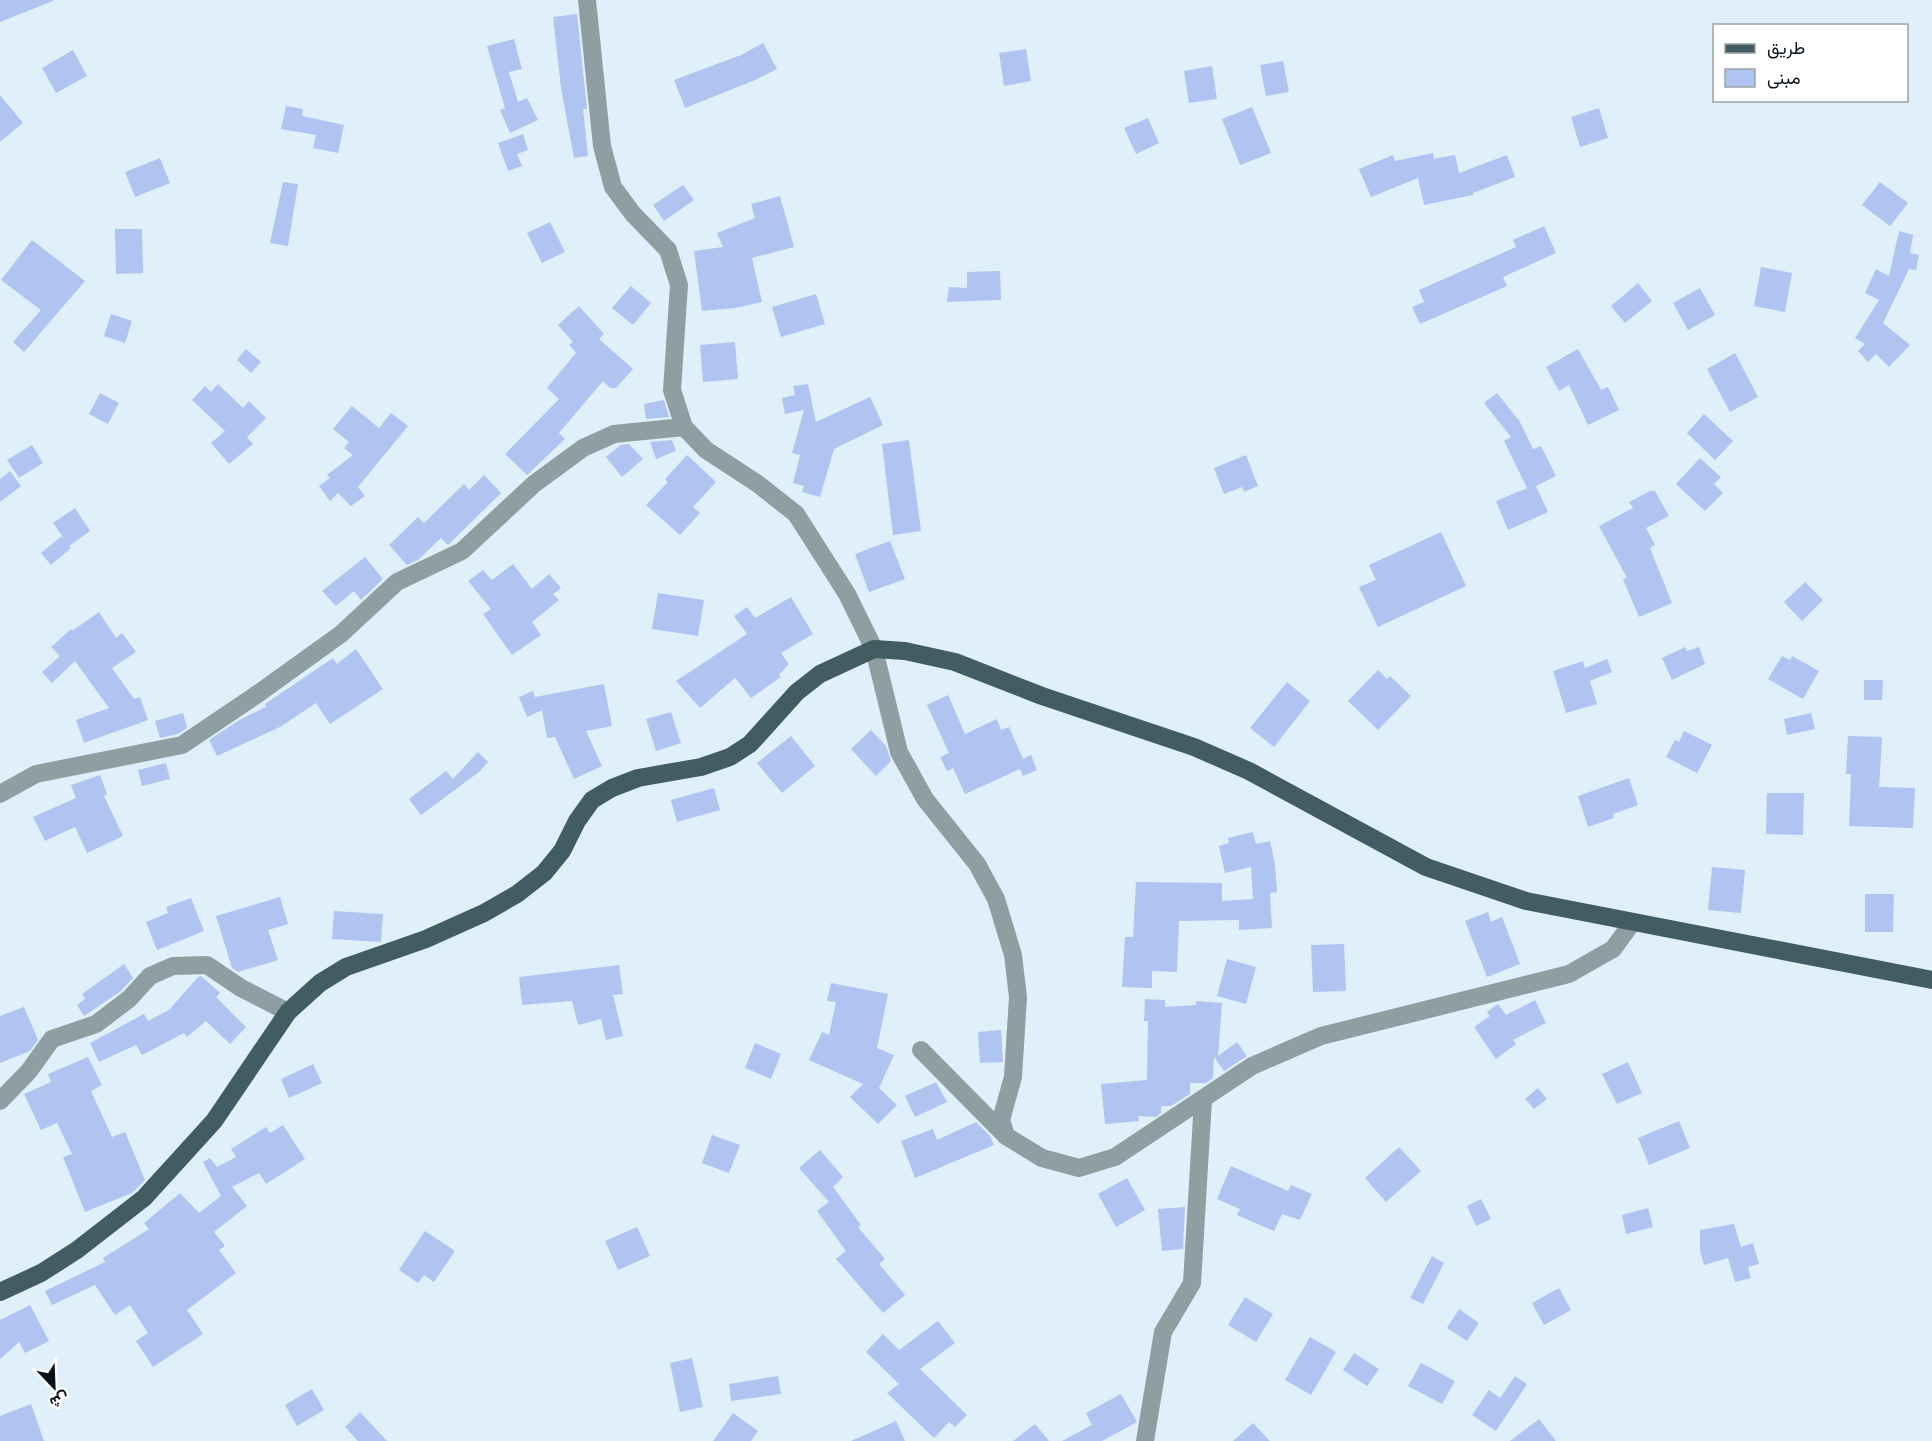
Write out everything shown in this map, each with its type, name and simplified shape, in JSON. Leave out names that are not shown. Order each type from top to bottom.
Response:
[{"type":"main road","points":[[0,1292],[40,1273],[77,1250],[144,1198],[214,1121],[288,1012],[320,983],[346,967],[426,939],[484,913],[517,894],[544,873],[562,851],[577,821],[592,800],[612,788],[638,778],[700,767],[730,757],[750,744],[797,692],[820,674],[874,650],[905,651],[955,662],[1042,696],[1194,747],[1249,771],[1426,867],[1526,901],[1932,980]]},
{"type":"street","points":[[587,0],[602,146],[613,188],[633,214],[668,250],[679,285],[672,390],[684,427],[706,450],[758,484],[796,514],[847,594],[874,650],[899,752],[925,799],[977,864],[996,899],[1013,955],[1018,998],[1012,1077],[1001,1120],[1006,1136]]},
{"type":"street","points":[[0,794],[36,774],[182,745],[341,634],[397,582],[462,551],[534,484],[583,448],[614,434],[684,427]]},
{"type":"street","points":[[921,1050],[1006,1136],[1042,1158],[1078,1168],[1115,1157],[1252,1066],[1321,1036],[1569,974],[1613,949],[1632,923]]},
{"type":"street","points":[[0,1101],[29,1071],[52,1039],[96,1024],[129,999],[150,976],[173,966],[207,965],[241,988],[288,1012]]},
{"type":"street","points":[[1145,1441],[1163,1332],[1192,1283],[1203,1100]]},
{"type":"building","points":[[0,0],[53,0],[53,1],[0,22]]},
{"type":"building","points":[[577,14],[587,109],[583,109],[588,156],[574,158],[561,88],[553,17]]},
{"type":"building","points":[[514,39],[522,69],[509,72],[518,102],[527,98],[538,120],[510,133],[500,110],[505,108],[487,46]]},
{"type":"building","points":[[763,43],[777,69],[685,108],[674,80],[741,55]]},
{"type":"building","points":[[1026,49],[1031,81],[1004,86],[999,53]]},
{"type":"building","points":[[73,50],[87,76],[56,93],[42,68]]},
{"type":"building","points":[[1283,61],[1289,92],[1266,96],[1260,65]]},
{"type":"building","points":[[1212,66],[1217,99],[1189,103],[1184,71]]},
{"type":"building","points":[[0,95],[23,123],[0,142]]},
{"type":"building","points":[[286,106],[303,109],[302,116],[344,125],[338,153],[313,148],[316,135],[281,129]]},
{"type":"building","points":[[1252,107],[1271,153],[1240,165],[1222,119]]},
{"type":"building","points":[[1599,108],[1608,138],[1580,147],[1571,117]]},
{"type":"building","points":[[1148,118],[1159,143],[1136,154],[1124,128]]},
{"type":"building","points":[[523,134],[528,150],[517,154],[522,166],[508,171],[498,143]]},
{"type":"building","points":[[1433,153],[1434,159],[1455,155],[1459,173],[1507,155],[1515,177],[1473,193],[1473,195],[1424,205],[1418,178],[1371,197],[1359,169],[1393,155],[1395,161]]},
{"type":"building","points":[[160,158],[170,183],[135,197],[125,172]]},
{"type":"building","points":[[283,182],[298,184],[288,246],[270,243]]},
{"type":"building","points":[[1880,182],[1908,203],[1890,226],[1862,205]]},
{"type":"building","points":[[683,185],[694,200],[664,221],[653,205]]},
{"type":"building","points":[[780,196],[794,247],[752,258],[762,302],[735,308],[702,311],[694,251],[723,247],[717,233],[755,218],[751,204]]},
{"type":"building","points":[[550,222],[565,252],[542,263],[527,233]]},
{"type":"building","points":[[1544,226],[1556,253],[1503,277],[1507,286],[1420,324],[1412,307],[1424,302],[1419,290],[1516,247],[1513,240]]},
{"type":"building","points":[[115,229],[142,229],[143,273],[116,274]]},
{"type":"building","points":[[1899,231],[1913,235],[1910,253],[1919,255],[1916,270],[1909,269],[1883,323],[1910,345],[1889,367],[1876,354],[1868,362],[1858,351],[1865,344],[1855,338],[1879,300],[1865,293],[1876,269],[1889,276]]},
{"type":"building","points":[[32,240],[85,281],[24,352],[13,342],[41,310],[1,280]]},
{"type":"building","points":[[1761,267],[1792,273],[1785,312],[1754,306]]},
{"type":"building","points":[[1000,271],[1001,300],[947,302],[949,287],[967,288],[967,272]]},
{"type":"building","points":[[1638,283],[1652,301],[1625,323],[1611,306]]},
{"type":"building","points":[[631,286],[651,303],[633,325],[612,308]]},
{"type":"building","points":[[1700,288],[1715,315],[1688,330],[1673,303]]},
{"type":"building","points":[[816,294],[825,324],[781,337],[772,307]]},
{"type":"building","points":[[579,306],[604,334],[599,339],[633,369],[616,388],[610,388],[603,381],[559,433],[565,439],[527,475],[505,454],[559,399],[547,388],[576,353],[569,345],[573,342],[558,325]]},
{"type":"building","points":[[111,314],[132,321],[125,343],[104,336]]},
{"type":"building","points":[[735,342],[738,379],[703,382],[700,345]]},
{"type":"building","points":[[246,349],[261,362],[251,373],[237,360]]},
{"type":"building","points":[[1578,349],[1601,390],[1608,387],[1619,410],[1588,425],[1569,385],[1559,391],[1546,367]]},
{"type":"building","points":[[1735,353],[1758,397],[1730,412],[1707,369]]},
{"type":"building","points":[[218,384],[243,408],[249,401],[266,418],[247,437],[253,444],[229,464],[211,443],[225,431],[192,400],[205,386],[211,392]]},
{"type":"building","points":[[808,384],[816,422],[870,397],[883,425],[834,449],[820,497],[802,492],[804,486],[793,483],[800,455],[792,453],[804,410],[785,414],[782,398],[795,395],[793,386]]},
{"type":"building","points":[[100,393],[119,403],[108,424],[89,414]]},
{"type":"building","points":[[1497,393],[1520,422],[1533,449],[1541,446],[1556,476],[1536,486],[1548,512],[1508,530],[1496,501],[1527,488],[1504,441],[1511,437],[1484,403]]},
{"type":"building","points":[[664,400],[669,417],[646,419],[644,404]]},
{"type":"building","points":[[352,406],[379,428],[391,413],[408,426],[358,487],[365,496],[351,506],[338,493],[330,501],[319,486],[330,478],[327,475],[353,455],[344,448],[349,442],[333,429]]},
{"type":"building","points":[[1704,414],[1733,441],[1715,460],[1687,433]]},
{"type":"building","points":[[672,440],[676,451],[656,459],[650,442]]},
{"type":"building","points":[[909,440],[921,531],[893,535],[882,444]]},
{"type":"building","points":[[629,444],[643,459],[622,477],[606,457],[621,445]]},
{"type":"building","points":[[32,445],[43,463],[19,478],[7,460]]},
{"type":"building","points":[[687,455],[716,482],[693,507],[700,513],[680,535],[646,505],[668,482],[665,479]]},
{"type":"building","points":[[1246,455],[1258,486],[1244,492],[1242,487],[1224,494],[1214,468]]},
{"type":"building","points":[[1700,458],[1721,477],[1714,484],[1723,493],[1705,511],[1676,484]]},
{"type":"building","points":[[10,471],[21,486],[0,502],[0,479]]},
{"type":"building","points":[[484,475],[501,493],[448,545],[441,538],[418,560],[407,565],[389,545],[418,517],[424,523],[464,484],[469,490]]},
{"type":"building","points":[[1650,491],[1655,491],[1669,516],[1646,528],[1655,545],[1650,548],[1672,603],[1639,617],[1623,579],[1627,578],[1599,526],[1633,508],[1629,502]]},
{"type":"building","points":[[75,508],[90,531],[69,546],[71,548],[51,565],[41,553],[62,536],[69,545],[53,523]]},
{"type":"building","points":[[1441,532],[1466,586],[1378,627],[1359,587],[1376,580],[1369,565]]},
{"type":"building","points":[[890,541],[905,579],[869,592],[855,554]]},
{"type":"building","points":[[365,557],[383,579],[361,600],[354,591],[336,606],[322,591]]},
{"type":"building","points":[[513,564],[532,589],[549,574],[561,588],[553,594],[559,600],[532,622],[541,635],[512,655],[483,614],[491,609],[468,581],[483,570],[492,580]]},
{"type":"building","points":[[1805,582],[1823,600],[1802,621],[1784,602]]},
{"type":"building","points":[[658,593],[704,600],[698,636],[652,629]]},
{"type":"building","points":[[791,597],[813,634],[781,653],[789,664],[779,675],[781,677],[751,698],[735,678],[700,708],[676,681],[747,634],[734,616],[747,607],[755,618]]},
{"type":"building","points":[[99,612],[116,638],[122,633],[136,652],[112,668],[134,699],[140,697],[148,720],[84,743],[76,720],[109,708],[75,661],[52,683],[42,672],[60,656],[51,647],[71,629],[72,631]]},
{"type":"building","points":[[1685,647],[1687,651],[1699,647],[1705,664],[1672,680],[1662,658]]},
{"type":"building","points":[[356,649],[383,689],[330,724],[316,703],[280,727],[217,756],[209,740],[241,719],[266,707],[265,704],[333,658],[337,664]]},
{"type":"building","points":[[1782,656],[1790,660],[1792,656],[1819,671],[1803,699],[1768,679]]},
{"type":"building","points":[[1607,659],[1612,672],[1590,681],[1597,704],[1566,713],[1553,671],[1583,661],[1585,668]]},
{"type":"building","points":[[1378,670],[1387,679],[1390,676],[1411,696],[1378,730],[1348,701]]},
{"type":"building","points":[[1864,680],[1883,680],[1882,700],[1864,700]]},
{"type":"building","points":[[1287,682],[1310,701],[1274,747],[1250,728]]},
{"type":"building","points":[[604,684],[612,726],[586,731],[602,766],[574,779],[555,737],[547,738],[542,710],[527,717],[519,697],[533,691],[535,697]]},
{"type":"building","points":[[948,695],[965,734],[997,719],[1001,730],[1009,727],[1023,759],[1031,755],[1037,770],[1023,776],[1020,769],[965,794],[953,768],[947,771],[940,757],[949,753],[927,705]]},
{"type":"building","points":[[671,712],[681,743],[656,751],[646,719]]},
{"type":"building","points":[[183,713],[187,728],[178,734],[160,738],[155,721]]},
{"type":"building","points":[[1811,713],[1815,729],[1787,735],[1784,719]]},
{"type":"building","points":[[871,730],[886,746],[891,761],[876,776],[851,749]]},
{"type":"building","points":[[1684,731],[1712,745],[1697,773],[1666,757],[1675,740],[1679,742]]},
{"type":"building","points":[[791,736],[815,766],[782,793],[757,763]]},
{"type":"building","points":[[1848,736],[1882,737],[1879,787],[1915,788],[1913,828],[1849,826],[1851,774],[1846,774]]},
{"type":"building","points":[[478,752],[488,762],[479,772],[421,815],[409,799],[446,771],[453,779]]},
{"type":"building","points":[[166,763],[170,779],[142,786],[138,770]]},
{"type":"building","points":[[100,775],[107,794],[104,796],[123,836],[87,853],[75,827],[45,841],[33,817],[76,798],[71,785]]},
{"type":"building","points":[[1629,778],[1638,805],[1613,814],[1614,818],[1588,827],[1578,796]]},
{"type":"building","points":[[714,788],[720,810],[677,822],[671,800]]},
{"type":"building","points":[[1767,793],[1804,793],[1803,835],[1766,834]]},
{"type":"building","points":[[1253,832],[1256,844],[1270,841],[1275,865],[1277,892],[1270,893],[1272,928],[1239,930],[1239,920],[1179,921],[1177,972],[1152,971],[1152,988],[1122,987],[1125,937],[1133,937],[1136,882],[1222,883],[1222,901],[1253,899],[1251,867],[1225,873],[1219,846],[1229,843],[1228,838]]},
{"type":"building","points":[[1712,867],[1745,870],[1741,913],[1708,910]]},
{"type":"building","points":[[1865,894],[1894,894],[1893,932],[1865,932]]},
{"type":"building","points":[[280,897],[288,924],[268,930],[278,960],[238,972],[232,968],[216,916]]},
{"type":"building","points":[[191,898],[204,931],[157,950],[146,922],[168,913],[166,907]]},
{"type":"building","points":[[334,911],[383,914],[381,942],[332,939]]},
{"type":"building","points":[[1488,912],[1491,922],[1502,917],[1520,964],[1487,977],[1465,921]]},
{"type":"building","points":[[1344,944],[1346,991],[1313,992],[1311,945]]},
{"type":"building","points":[[1227,959],[1256,967],[1246,1004],[1217,996]]},
{"type":"building","points":[[124,964],[133,978],[121,991],[84,1016],[77,1005],[85,999],[82,994]]},
{"type":"building","points":[[619,965],[623,994],[613,995],[623,1036],[606,1040],[601,1019],[578,1025],[572,1001],[522,1005],[519,977]]},
{"type":"building","points":[[201,976],[220,993],[216,997],[246,1027],[230,1044],[206,1021],[187,1037],[184,1033],[142,1055],[136,1045],[99,1062],[90,1043],[144,1014],[148,1021],[169,1010]]},
{"type":"building","points":[[831,983],[888,994],[877,1048],[894,1055],[879,1088],[897,1105],[878,1124],[850,1097],[863,1084],[809,1060],[822,1032],[829,1035],[836,1002],[827,1001]]},
{"type":"building","points":[[1145,999],[1165,1000],[1165,1007],[1196,1005],[1196,1001],[1222,1003],[1218,1056],[1237,1042],[1247,1056],[1224,1071],[1214,1057],[1213,1078],[1206,1083],[1190,1083],[1190,1094],[1171,1106],[1161,1106],[1161,1113],[1156,1117],[1138,1116],[1139,1121],[1105,1124],[1101,1084],[1147,1080],[1148,1021],[1144,1021]]},
{"type":"building","points":[[1535,1000],[1546,1023],[1513,1040],[1516,1044],[1496,1059],[1474,1027],[1490,1016],[1487,1012],[1498,1004],[1506,1015]]},
{"type":"building","points":[[24,1007],[38,1040],[30,1051],[0,1063],[0,1016]]},
{"type":"building","points":[[1001,1030],[1003,1062],[980,1063],[978,1032]]},
{"type":"building","points":[[755,1043],[781,1054],[771,1079],[745,1068]]},
{"type":"building","points":[[88,1057],[102,1085],[91,1091],[112,1137],[125,1132],[145,1180],[132,1193],[85,1212],[63,1157],[72,1154],[57,1123],[41,1130],[24,1094],[51,1082],[48,1074]]},
{"type":"building","points":[[1628,1062],[1642,1093],[1617,1104],[1602,1074]]},
{"type":"building","points":[[313,1064],[322,1083],[289,1098],[281,1079]]},
{"type":"building","points":[[936,1082],[947,1102],[915,1117],[905,1096]]},
{"type":"building","points":[[1538,1088],[1547,1099],[1534,1109],[1525,1099]]},
{"type":"building","points":[[1679,1121],[1690,1148],[1649,1165],[1638,1138]]},
{"type":"building","points":[[976,1122],[990,1136],[994,1145],[915,1178],[901,1141],[933,1129],[937,1140]]},
{"type":"building","points":[[283,1125],[305,1159],[266,1184],[259,1173],[232,1187],[247,1206],[214,1232],[225,1246],[219,1250],[236,1273],[187,1310],[203,1334],[153,1367],[136,1341],[148,1333],[130,1305],[115,1315],[95,1285],[52,1305],[45,1291],[105,1262],[103,1258],[149,1229],[144,1223],[180,1193],[199,1213],[221,1196],[203,1162],[210,1158],[217,1167],[236,1157],[231,1149],[266,1127],[270,1133]]},
{"type":"building","points":[[712,1135],[740,1145],[729,1173],[702,1163]]},
{"type":"building","points":[[1399,1147],[1421,1171],[1386,1202],[1365,1178]]},
{"type":"building","points":[[820,1150],[843,1177],[833,1187],[861,1225],[858,1227],[885,1259],[879,1264],[905,1295],[883,1313],[836,1259],[846,1251],[817,1211],[829,1202],[799,1168]]},
{"type":"building","points":[[1231,1166],[1288,1191],[1291,1185],[1312,1194],[1300,1220],[1282,1214],[1274,1231],[1237,1215],[1240,1209],[1217,1199]]},
{"type":"building","points":[[1127,1178],[1145,1210],[1116,1227],[1098,1194]]},
{"type":"building","points":[[1481,1199],[1491,1219],[1476,1226],[1467,1206]]},
{"type":"building","points":[[1185,1207],[1183,1249],[1162,1251],[1158,1209]]},
{"type":"building","points":[[1648,1208],[1653,1227],[1626,1234],[1622,1215]]},
{"type":"building","points":[[1734,1224],[1741,1247],[1753,1243],[1759,1264],[1748,1267],[1751,1278],[1735,1282],[1728,1258],[1704,1265],[1700,1251],[1700,1230]]},
{"type":"building","points":[[637,1227],[650,1256],[618,1270],[605,1241]]},
{"type":"building","points":[[425,1231],[455,1251],[434,1282],[424,1275],[418,1283],[399,1270]]},
{"type":"building","points":[[1432,1256],[1444,1263],[1423,1304],[1410,1298]]},
{"type":"building","points":[[1559,1288],[1571,1310],[1544,1325],[1532,1303]]},
{"type":"building","points":[[1245,1297],[1273,1314],[1256,1342],[1228,1325]]},
{"type":"building","points":[[30,1305],[49,1341],[25,1353],[19,1342],[0,1359],[0,1320]]},
{"type":"building","points":[[1459,1309],[1479,1323],[1467,1341],[1447,1328]]},
{"type":"building","points":[[938,1321],[955,1343],[920,1369],[967,1415],[955,1427],[949,1422],[934,1438],[887,1393],[899,1384],[866,1352],[883,1334],[899,1350]]},
{"type":"building","points":[[1310,1337],[1336,1352],[1311,1395],[1285,1380]]},
{"type":"building","points":[[1354,1353],[1379,1369],[1367,1386],[1343,1370]]},
{"type":"building","points":[[692,1358],[703,1407],[680,1412],[670,1363]]},
{"type":"building","points":[[1421,1363],[1455,1381],[1442,1404],[1408,1386]]},
{"type":"building","points":[[778,1376],[781,1394],[731,1401],[729,1384]]},
{"type":"building","points":[[1515,1376],[1527,1384],[1496,1431],[1472,1415],[1489,1390],[1500,1398]]},
{"type":"building","points":[[312,1389],[324,1410],[297,1426],[285,1405]]},
{"type":"building","points":[[1121,1394],[1137,1422],[1102,1441],[1062,1441],[1092,1425],[1086,1413]]},
{"type":"building","points":[[31,1404],[44,1441],[0,1441],[0,1416]]},
{"type":"building","points":[[360,1412],[387,1441],[358,1441],[345,1427]]},
{"type":"building","points":[[733,1413],[758,1431],[751,1441],[713,1441]]},
{"type":"building","points":[[1539,1419],[1556,1441],[1510,1441]]},
{"type":"building","points":[[896,1421],[905,1441],[851,1441]]},
{"type":"building","points":[[1253,1423],[1270,1441],[1233,1441]]},
{"type":"building","points":[[1035,1424],[1049,1441],[1013,1441]]}]
